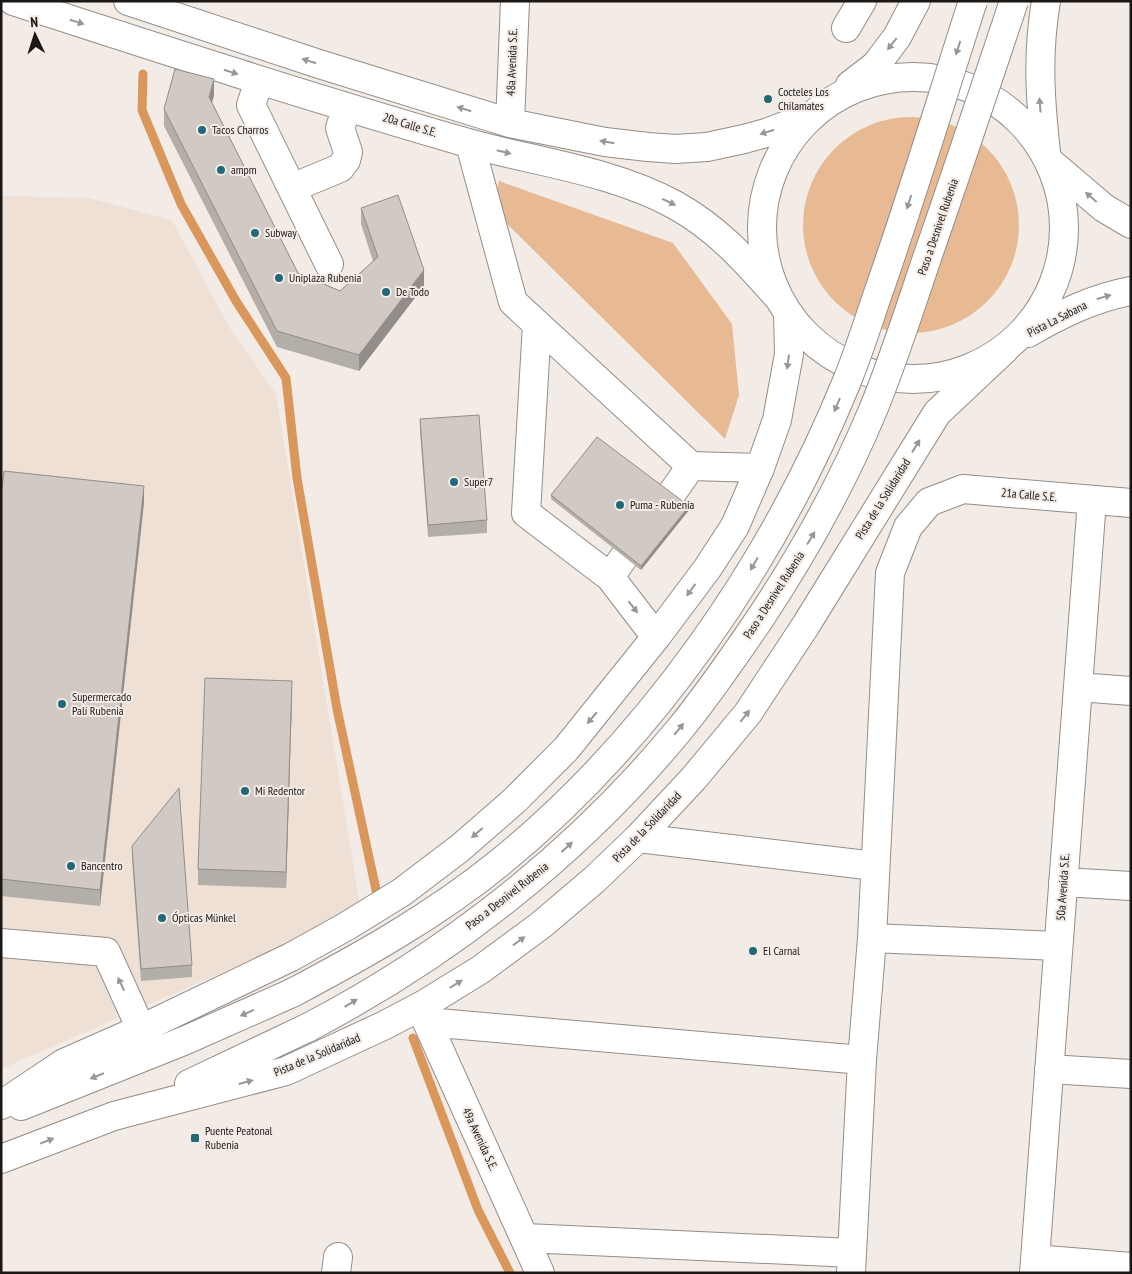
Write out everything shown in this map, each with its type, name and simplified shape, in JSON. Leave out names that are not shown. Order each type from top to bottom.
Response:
[{"type":"main road","name":"20a Calle S.E.","points":[[14,1],[258,81],[470,144],[624,183],[674,204],[705,223],[724,238],[744,258],[807,336],[829,354],[854,367],[881,376],[924,379],[953,374],[980,364],[1009,345]]},
{"type":"main road","points":[[128,1],[194,11],[510,123],[605,142],[648,147],[675,149],[707,147],[744,139],[778,129],[816,112],[845,93],[874,82],[912,77],[950,81],[979,92],[1005,108],[1028,128],[1048,158],[1057,179],[1065,214],[1064,249],[1055,284],[1047,300],[1027,329],[1009,345]]},
{"type":"main road","name":"48a Avenida S.E.","points":[[510,123],[515,1]]},
{"type":"main road","points":[[846,28],[862,1]]},
{"type":"main road","points":[[1,1105],[64,1063],[307,948],[402,892],[514,801],[566,749],[656,637],[736,526],[777,420],[784,390],[789,354],[783,305],[768,273],[763,249],[764,199],[771,176],[782,153],[795,133],[816,112],[876,65],[897,37],[916,1]]},
{"type":"main road","points":[[1,1113],[186,1040],[292,993],[359,958],[428,915],[498,864],[552,816],[613,755],[655,706],[706,639],[734,598],[809,466],[848,379],[888,266],[973,1]]},
{"type":"main road","name":"Paso a Desnivel Rubenia","points":[[309,1027],[386,982],[456,936],[509,898],[548,865],[641,774],[685,723],[742,644],[816,530],[872,412],[897,346],[1014,1]]},
{"type":"main road","points":[[1046,1],[1040,33],[1039,77],[1040,106],[1048,158],[1104,208],[1131,224]]},
{"type":"main road","points":[[258,81],[251,105],[329,264]]},
{"type":"main road","points":[[292,188],[340,168],[346,160],[348,152],[340,128],[347,106]]},
{"type":"main road","points":[[470,144],[513,302],[691,466],[760,468]]},
{"type":"main road","name":"Pista La Sabana","points":[[1009,345],[1054,318],[1087,302],[1131,291]]},
{"type":"main road","points":[[537,324],[526,513],[617,567],[656,637]]},
{"type":"main road","name":"Pista de la Solidaridad","points":[[1,1158],[96,1122],[131,1111],[286,1071],[385,1025],[425,1014],[541,925],[594,880],[638,838],[694,778],[748,712],[806,625],[937,413],[1009,345]]},
{"type":"main road","points":[[670,496],[691,466]]},
{"type":"main road","name":"21a Calle S.E.","points":[[875,866],[890,574],[908,527],[929,502],[963,489],[1131,503]]},
{"type":"main road","name":"50a Avenida S.E.","points":[[1034,1266],[1092,500]]},
{"type":"main road","points":[[1078,687],[1131,691]]},
{"type":"main road","points":[[526,1238],[852,1263],[862,1060],[872,938],[875,866],[638,838]]},
{"type":"main road","points":[[1063,882],[1131,886]]},
{"type":"main road","points":[[872,938],[1058,946]]},
{"type":"main road","points":[[1,942],[106,952],[141,1028]]},
{"type":"main road","points":[[425,1014],[862,1060]]},
{"type":"main road","name":"49a Avenida S.E.","points":[[425,1014],[540,1273]]},
{"type":"main road","name":"Pista de la Solidaridad","points":[[131,1111],[309,1027]]},
{"type":"main road","points":[[1049,1069],[1131,1074]]},
{"type":"main road","points":[[1034,1266],[1131,1267]]},
{"type":"shaded area","points":[[900,117],[922,117],[942,121],[962,129],[988,148],[1007,174],[1015,194],[1019,225],[1015,256],[1007,276],[988,302],[962,321],[942,329],[922,333],[900,333],[880,329],[860,321],[842,309],[827,294],[815,276],[807,256],[803,236],[803,214],[807,194],[815,174],[827,156],[842,141],[860,129],[880,121]]},
{"type":"shaded area","points":[[499,181],[673,243],[732,324],[739,395],[725,439],[492,209]]},
{"type":"shaded area","points":[[1,196],[89,198],[172,220],[229,327],[276,394],[361,912],[1,1069]]},
{"type":"building","points":[[175,69],[214,79],[209,97],[298,273],[340,291],[378,257],[361,208],[398,195],[424,270],[359,355],[277,331],[164,109]]},
{"type":"building","name":"Super7","points":[[479,415],[487,520],[428,525],[420,419]]},
{"type":"building","name":"Puma - Rubenia","points":[[597,437],[689,506],[641,566],[551,495]]},
{"type":"building","name":"Supermercado Palí Rubenia","points":[[4,471],[144,486],[100,890],[1,879],[1,496]]},
{"type":"building","name":"Mi Redentor","points":[[205,678],[292,681],[286,872],[198,869]]},
{"type":"building","name":"Ópticas Münkel","points":[[179,788],[192,965],[141,969],[132,846]]},
{"type":"waterway","points":[[143,74],[142,110],[181,204],[236,301],[286,378],[297,478],[337,709],[378,899]]},
{"type":"waterway","points":[[413,1038],[478,1210],[510,1273]]},
{"type":"place","name":"Cocteles Los Chilamates","points":[[768,99]]},
{"type":"place","name":"Tacos Charros","points":[[202,130]]},
{"type":"place","name":"ampm","points":[[221,170]]},
{"type":"place","name":"Subway","points":[[255,233]]},
{"type":"place","name":"Uniplaza Rubenia","points":[[279,278]]},
{"type":"place","name":"De Todo","points":[[386,292]]},
{"type":"place","name":"Super7","points":[[454,482]]},
{"type":"place","name":"Puma - Rubenia","points":[[620,505]]},
{"type":"place","name":"Supermercado Palí Rubenia","points":[[62,704]]},
{"type":"place","name":"Mi Redentor","points":[[245,791]]},
{"type":"place","name":"Bancentro","points":[[71,866]]},
{"type":"place","name":"Ópticas Münkel","points":[[162,918]]},
{"type":"place","name":"El Carnal","points":[[753,951]]},
{"type":"place","name":"Puente Peatonal Rubenia","points":[[195,1138]]}]
